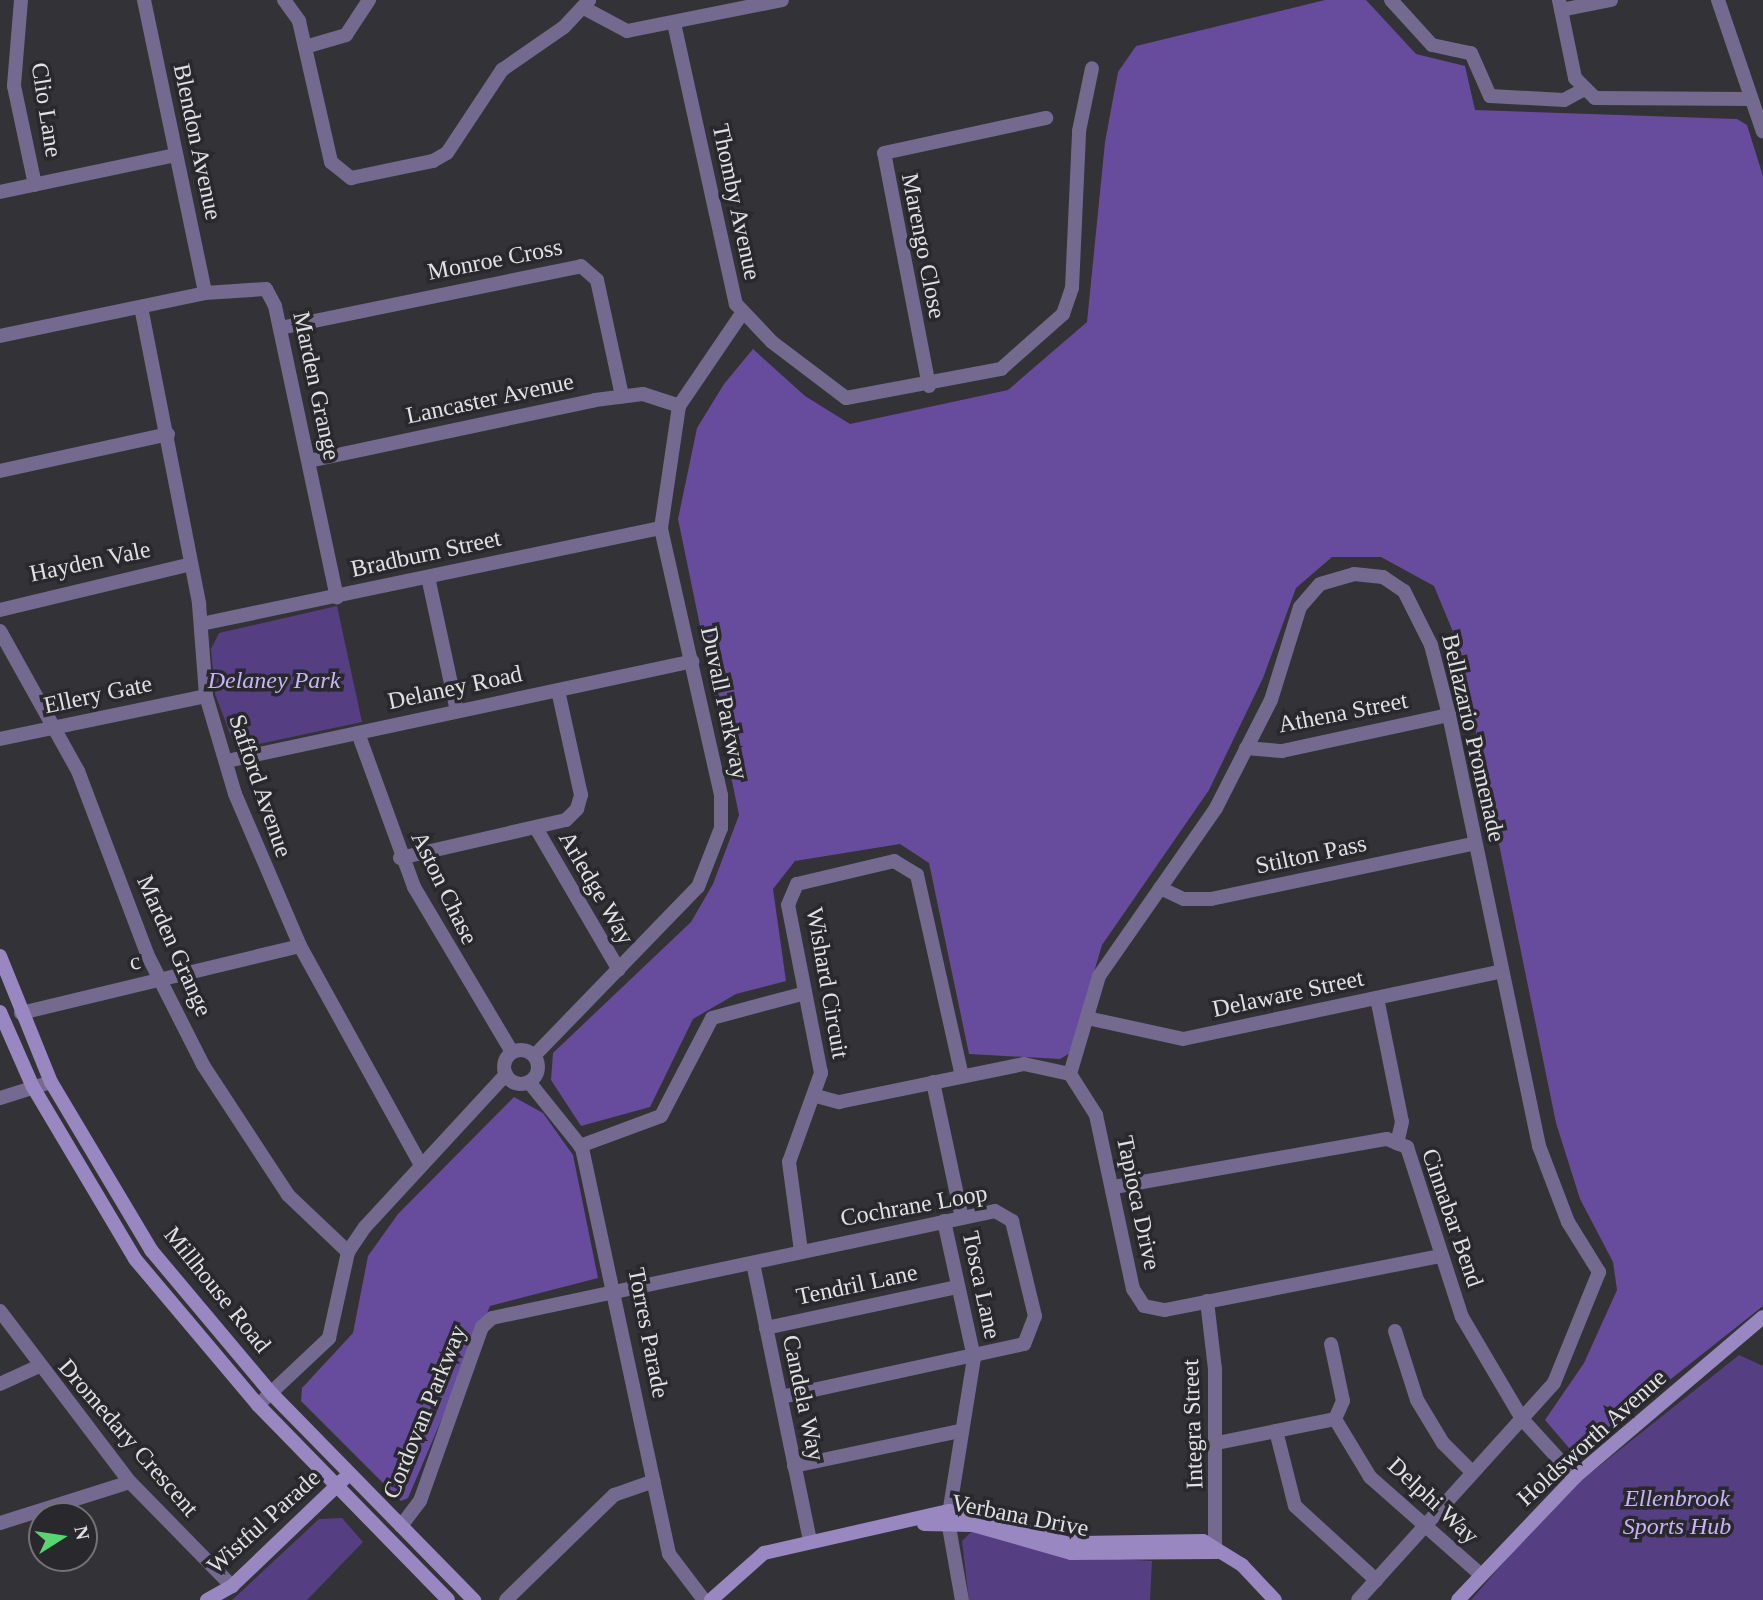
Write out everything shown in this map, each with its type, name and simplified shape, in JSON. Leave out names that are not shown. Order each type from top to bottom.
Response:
[{"type":"main road","name":"Millhouse Road","points":[[0,956],[51,1082],[151,1250],[448,1600]]},
{"type":"main road","name":"Millhouse Road","points":[[0,1012],[33,1087],[135,1259],[258,1405],[401,1526],[474,1600]]},
{"type":"main road","points":[[135,1259],[151,1250]]},
{"type":"main road","name":"Holdsworth Avenue","points":[[1458,1600],[1575,1477],[1763,1317]]},
{"type":"main road","name":"Wistful Parade","points":[[206,1600],[232,1586],[344,1480]]},
{"type":"main road","name":"Verbana Drive","points":[[711,1600],[754,1559],[810,1541],[948,1516],[1071,1553],[1219,1548]]},
{"type":"main road","points":[[1219,1548],[1275,1600]]},
{"type":"street","name":"Clio Lane","points":[[21,0],[14,86],[36,185]]},
{"type":"street","name":"Blendon Avenue","points":[[144,0],[205,293]]},
{"type":"street","points":[[284,0],[299,21],[331,162],[351,178],[447,153],[502,70],[587,4],[627,31],[782,0]]},
{"type":"street","points":[[305,47],[345,35],[369,0]]},
{"type":"street","points":[[1391,0],[1432,45],[1471,53],[1490,96],[1564,100],[1583,90]]},
{"type":"street","points":[[1611,0],[1560,5],[1583,90],[1595,98],[1751,99]]},
{"type":"street","points":[[1718,0],[1763,132]]},
{"type":"street","name":"Thomby Avenue","points":[[674,23],[728,283],[743,313],[846,398],[929,386],[1001,369],[1063,314],[1072,288],[1079,131],[1092,68]]},
{"type":"street","name":"Marengo Close","points":[[929,386],[884,153],[1046,118]]},
{"type":"street","points":[[0,192],[176,155]]},
{"type":"street","name":"Monroe Cross","points":[[280,328],[581,266],[597,279],[622,396]]},
{"type":"street","name":"Marden Grange","points":[[0,336],[205,293],[266,289],[280,328],[337,597]]},
{"type":"street","name":"Safford Avenue","points":[[141,307],[168,433],[191,564],[201,624],[206,696],[227,761],[260,861],[299,946],[420,1163]]},
{"type":"street","name":"Duvall Parkway","points":[[534,1056],[698,887],[721,828],[721,795],[661,528],[679,406],[743,313]]},
{"type":"street","name":"Lancaster Avenue","points":[[309,461],[622,396],[643,394],[679,406]]},
{"type":"street","points":[[0,471],[168,433]]},
{"type":"street","name":"Bradburn Street","points":[[201,624],[661,528]]},
{"type":"street","name":"Hayden Vale","points":[[0,610],[191,564]]},
{"type":"street","name":"Bellazario Promenade","points":[[1070,1074],[1099,976],[1216,808],[1270,700],[1300,607],[1320,584],[1354,574],[1383,577],[1404,590],[1431,645],[1448,715],[1499,972],[1539,1146],[1568,1222],[1599,1272],[1567,1363],[1522,1419]]},
{"type":"street","points":[[428,577],[457,711]]},
{"type":"street","name":"Marden Grange","points":[[0,631],[78,771],[160,980],[243,1130],[288,1195],[348,1252]]},
{"type":"street","name":"Delaney Road","points":[[227,761],[692,661]]},
{"type":"street","points":[[400,858],[566,820],[581,795],[558,690]]},
{"type":"street","name":"Ellery Gate","points":[[0,740],[206,696]]},
{"type":"street","name":"Athena Street","points":[[1246,748],[1282,751],[1448,715]]},
{"type":"street","name":"Aston Chase","points":[[358,733],[400,858],[512,1052]]},
{"type":"street","name":"Arledge Way","points":[[536,828],[619,970]]},
{"type":"street","name":"Stilton Pass","points":[[1160,888],[1184,899],[1211,899],[1474,844]]},
{"type":"street","name":"Wishard Circuit","points":[[801,1251],[789,1163],[816,1097],[819,1051],[805,993],[790,891],[808,878],[906,863],[920,885],[962,1076]]},
{"type":"street","name":"c","points":[[21,1013],[299,946]]},
{"type":"street","name":"Delaware Street","points":[[1087,1018],[1183,1039],[1499,972]]},
{"type":"street","points":[[580,1146],[661,1116],[712,1018],[805,993]]},
{"type":"street","points":[[1377,998],[1402,1122],[1396,1143]]},
{"type":"street","points":[[258,1405],[329,1338],[348,1252],[420,1163],[506,1074],[512,1052],[534,1056],[538,1069],[529,1082],[519,1084],[506,1074]]},
{"type":"street","points":[[816,1097],[839,1102],[1024,1064],[1070,1074]]},
{"type":"street","name":"Tapioca Drive","points":[[1070,1074],[1096,1115],[1114,1187],[1133,1289],[1144,1307],[1165,1310],[1440,1256]]},
{"type":"street","points":[[0,1098],[51,1082]]},
{"type":"street","name":"Torres Parade","points":[[529,1082],[580,1146],[617,1290],[669,1554],[704,1600]]},
{"type":"street","points":[[933,1082],[962,1218]]},
{"type":"street","name":"Cinnabar Bend","points":[[1114,1187],[1387,1139],[1407,1147],[1440,1256],[1462,1317],[1522,1419],[1575,1477]]},
{"type":"street","name":"Cochrane Loop","points":[[617,1290],[995,1211],[1012,1221],[1035,1316],[1024,1344],[974,1358],[781,1397]]},
{"type":"street","name":"Tosca Lane","points":[[944,1221],[974,1358]]},
{"type":"street","name":"Candela Way","points":[[753,1263],[810,1541]]},
{"type":"street","name":"Tendril Lane","points":[[766,1328],[958,1287]]},
{"type":"street","name":"Cordovan Parkway","points":[[401,1526],[420,1501],[482,1327],[492,1318],[617,1290]]},
{"type":"street","name":"Integra Street","points":[[1207,1301],[1217,1443],[1219,1548]]},
{"type":"street","name":"Dromedary Crescent","points":[[0,1311],[37,1367],[130,1482],[232,1586]]},
{"type":"street","points":[[1395,1331],[1417,1401],[1443,1443],[1473,1473]]},
{"type":"street","points":[[1217,1443],[1335,1419],[1343,1401],[1331,1345]]},
{"type":"street","points":[[962,1600],[948,1516],[974,1358]]},
{"type":"street","points":[[0,1384],[37,1367]]},
{"type":"street","name":"Delphi Way","points":[[1335,1419],[1370,1477],[1480,1574]]},
{"type":"street","points":[[1358,1600],[1522,1419]]},
{"type":"street","points":[[794,1466],[960,1431]]},
{"type":"street","points":[[1276,1431],[1295,1506],[1376,1580]]},
{"type":"street","points":[[506,1600],[614,1495],[654,1480]]},
{"type":"street","points":[[0,1523],[130,1482]]},
{"type":"green space","name":"Delaney Park","points":[[337,606],[362,722],[240,748],[234,744],[215,694],[211,649],[219,633]]},
{"type":"green space","name":"Ellenbrook Sports Hub","points":[[1739,1355],[1763,1366],[1763,1600],[1471,1600],[1559,1498]]},
{"type":"green space","points":[[342,1518],[363,1542],[307,1600],[232,1600],[319,1519]]},
{"type":"green space","points":[[974,1529],[1068,1556],[1152,1561],[1150,1600],[969,1600],[962,1541]]},
{"type":"shaded area","points":[[1325,0],[1366,0],[1416,54],[1465,66],[1475,110],[1737,119],[1747,125],[1763,176],[1763,1306],[1575,1455],[1545,1420],[1584,1363],[1617,1290],[1613,1262],[1580,1199],[1556,1123],[1458,644],[1434,586],[1381,557],[1332,557],[1296,588],[1263,678],[1209,790],[1102,945],[1070,1053],[1060,1059],[969,1054],[929,863],[900,844],[795,861],[773,889],[786,981],[736,994],[693,1019],[650,1107],[581,1126],[551,1080],[553,1053],[691,922],[713,884],[739,815],[678,519],[697,428],[724,384],[753,349],[805,396],[850,424],[1008,390],[1087,322],[1105,142],[1118,72],[1136,46]]},
{"type":"shaded area","points":[[514,1097],[543,1113],[573,1155],[598,1278],[490,1306],[408,1498],[401,1501],[301,1401],[302,1388],[353,1333],[368,1256],[398,1214]]}]
